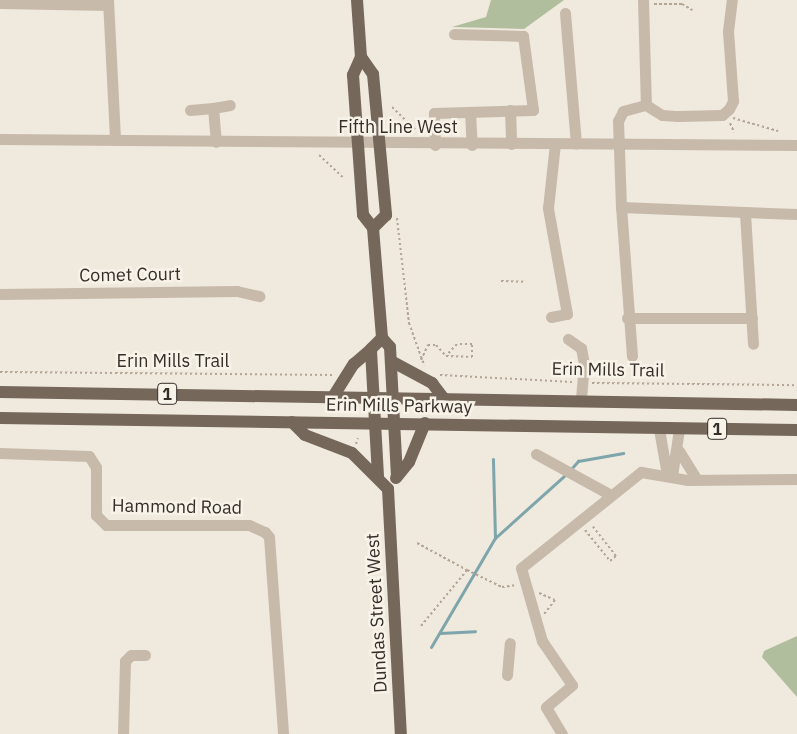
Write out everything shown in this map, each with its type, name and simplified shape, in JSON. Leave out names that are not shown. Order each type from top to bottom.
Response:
[{"type":"main road","points":[[357,0],[361,57],[353,75],[363,215],[373,228],[382,338],[390,347],[397,476]]},
{"type":"main road","points":[[361,57],[374,74],[386,215],[373,228]]},
{"type":"main road","points":[[333,398],[354,364],[382,338]]},
{"type":"main road","points":[[371,349],[378,476]]},
{"type":"main road","points":[[391,361],[432,383],[444,399]]},
{"type":"main road","name":"Erin Mills Parkway","points":[[0,392],[797,405]]},
{"type":"main road","name":"Erin Mills Parkway","points":[[0,418],[375,422],[659,429],[797,430]]},
{"type":"main road","points":[[292,422],[305,435],[347,449],[378,476],[388,489],[425,424]]},
{"type":"main road","name":"Dundas Street West","points":[[388,489],[399,732]]},
{"type":"street","points":[[632,356],[627,318],[618,121],[623,110],[646,105],[662,115],[678,116],[722,115],[729,110],[733,101],[728,31],[732,0]]},
{"type":"street","points":[[643,2],[646,105]]},
{"type":"street","points":[[0,3],[108,3],[114,140]]},
{"type":"street","points":[[565,14],[576,144]]},
{"type":"street","points":[[436,146],[434,113],[533,110],[523,36],[454,34]]},
{"type":"street","points":[[190,110],[230,105]]},
{"type":"street","points":[[213,108],[216,142]]},
{"type":"street","points":[[510,110],[511,144]]},
{"type":"street","points":[[470,112],[472,145]]},
{"type":"street","name":"Fifth Line West","points":[[0,139],[436,146],[511,144],[797,145]]},
{"type":"street","points":[[551,317],[567,314],[548,208],[555,144]]},
{"type":"street","points":[[621,207],[797,214]]},
{"type":"street","points":[[745,213],[753,344]]},
{"type":"street","name":"Comet Court","points":[[0,294],[237,291],[259,296]]},
{"type":"street","points":[[627,318],[752,318]]},
{"type":"street","points":[[568,339],[581,348],[583,383],[581,401]]},
{"type":"street","points":[[659,429],[662,450],[670,475]]},
{"type":"street","points":[[670,475],[679,451],[679,429]]},
{"type":"street","points":[[562,734],[546,707],[572,685],[542,641],[520,568],[582,520],[609,494],[647,471],[662,450]]},
{"type":"street","points":[[679,451],[696,478]]},
{"type":"street","name":"Hammond Road","points":[[0,453],[89,456],[96,466],[96,515],[106,525],[249,525],[265,532],[270,537],[283,734]]},
{"type":"street","points":[[536,454],[569,470],[609,494]]},
{"type":"street","points":[[647,471],[696,478],[797,479]]},
{"type":"street","points":[[507,675],[510,643]]},
{"type":"street","points":[[123,734],[125,661],[132,655],[145,655]]},
{"type":"path","points":[[643,2],[682,4],[692,10]]},
{"type":"path","points":[[392,106],[416,130]]},
{"type":"path","points":[[734,132],[728,118],[778,132]]},
{"type":"path","points":[[319,155],[343,178]]},
{"type":"path","points":[[396,211],[409,323],[420,360],[427,369]]},
{"type":"path","points":[[501,281],[525,282]]},
{"type":"path","points":[[420,360],[428,345],[436,345],[446,356],[472,357],[472,344],[457,344],[446,356]]},
{"type":"path","name":"Erin Mills Trail","points":[[0,372],[336,375]]},
{"type":"path","name":"Erin Mills Trail","points":[[434,374],[583,383],[797,385]]},
{"type":"path","points":[[582,520],[600,535],[616,556],[610,561],[594,541],[582,520]]},
{"type":"path","points":[[594,541],[600,535]]},
{"type":"path","points":[[417,543],[477,575]]},
{"type":"path","points":[[602,552],[609,546]]},
{"type":"path","points":[[421,626],[467,570]]},
{"type":"green space","points":[[491,0],[564,0],[524,29],[452,27],[486,17]]},
{"type":"green space","points":[[797,636],[797,697],[762,657],[764,651]]},
{"type":"waterway","points":[[571,469],[578,461],[623,453]]},
{"type":"waterway","points":[[431,647],[495,538],[493,459]]},
{"type":"waterway","points":[[495,538],[566,474]]},
{"type":"waterway","points":[[440,633],[475,631]]}]
